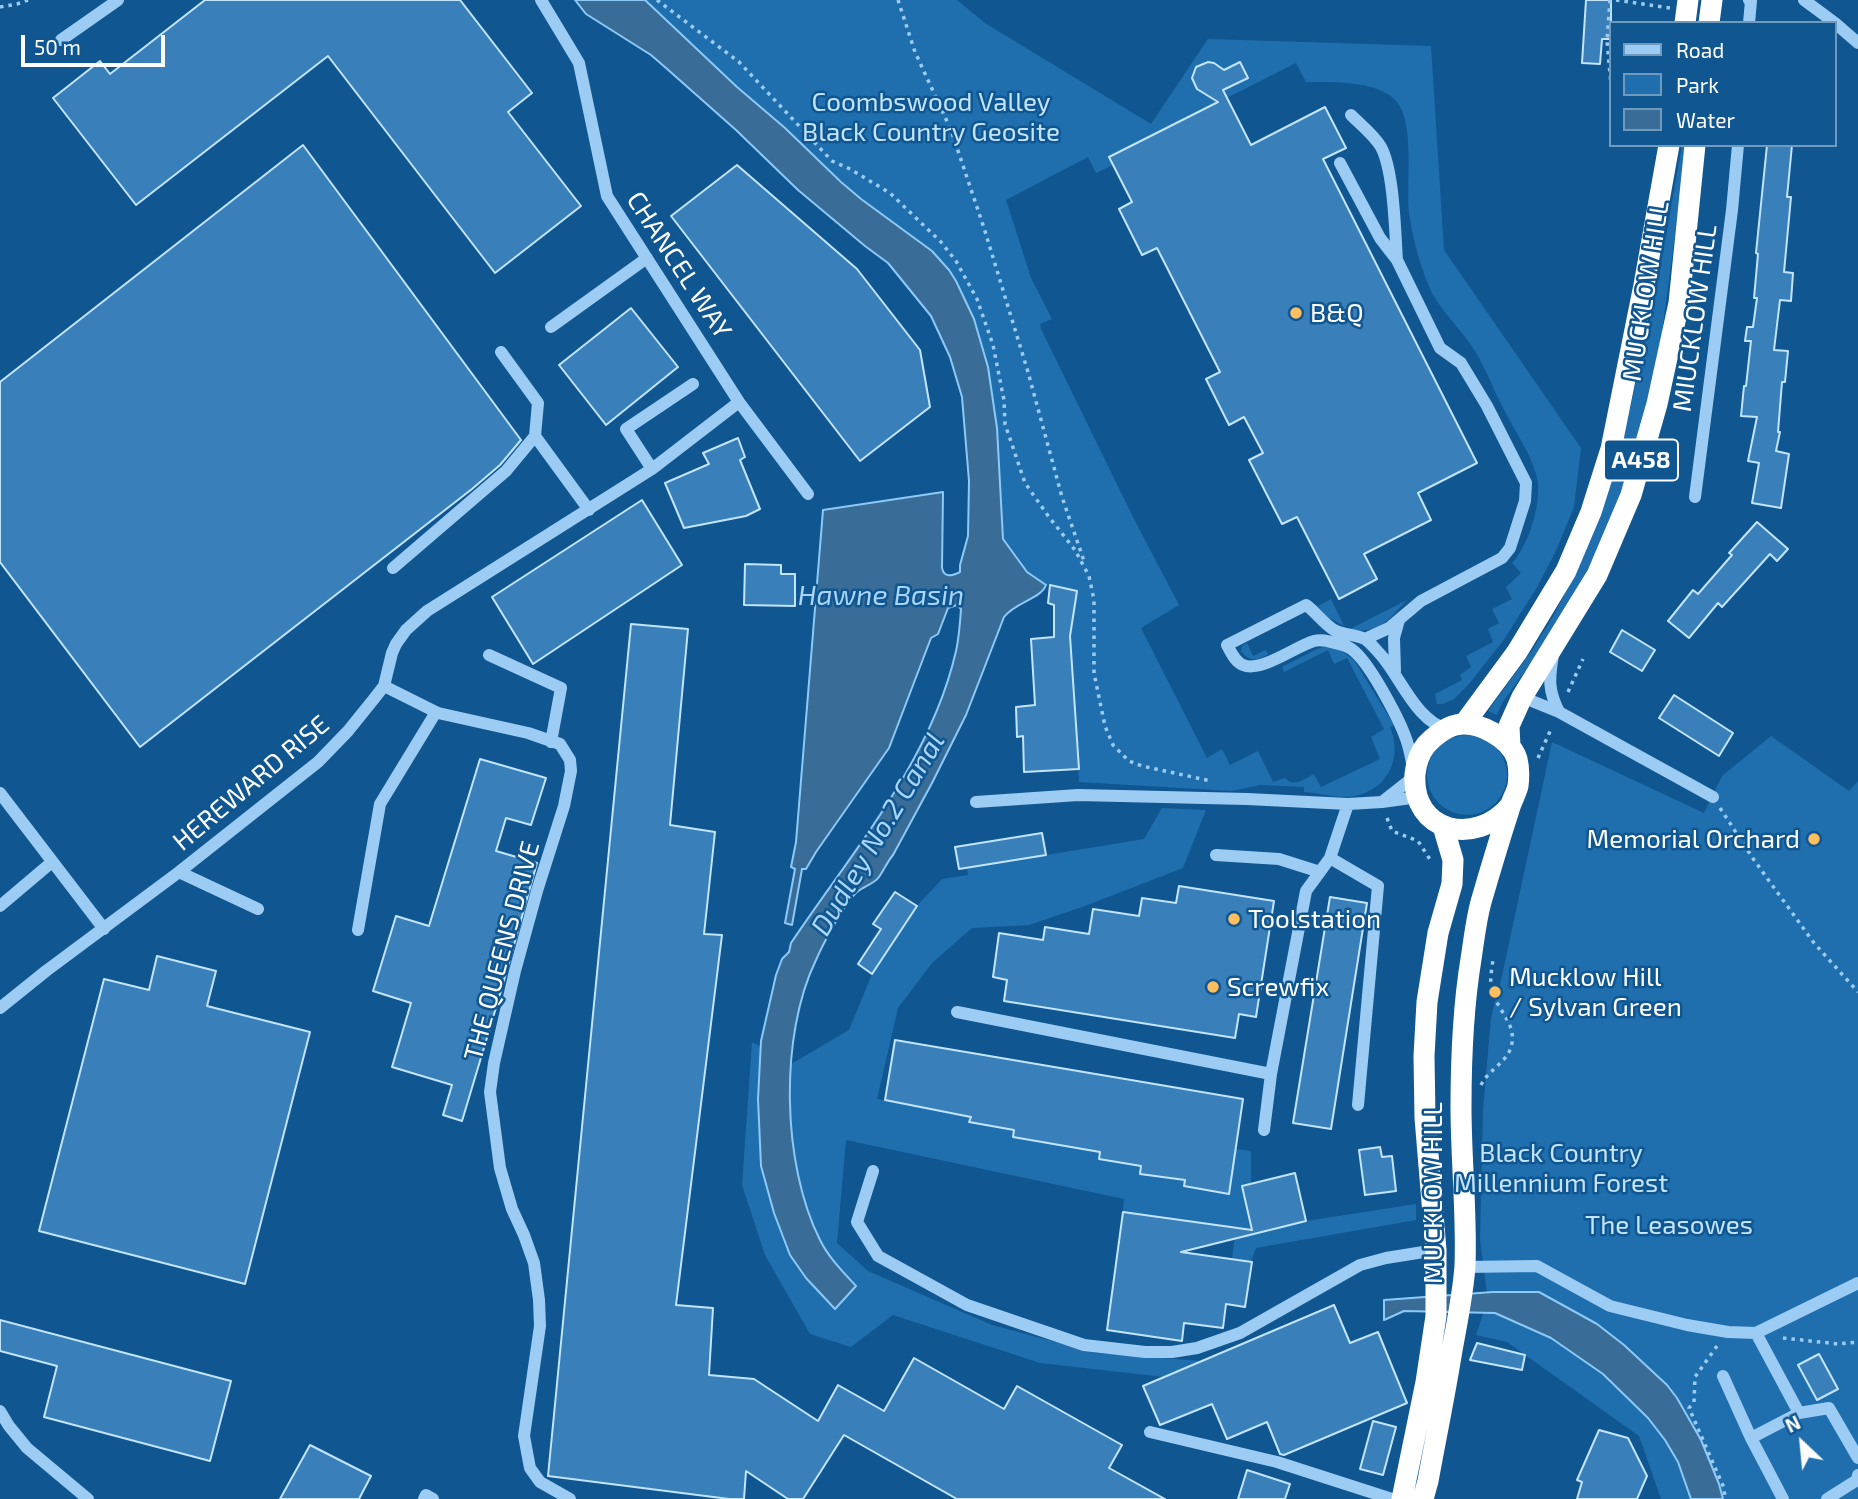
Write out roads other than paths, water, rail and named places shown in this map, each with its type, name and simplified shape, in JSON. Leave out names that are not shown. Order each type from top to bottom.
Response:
[{"type":"highway","points":[[1709,21],[1712,0]]},
{"type":"highway","name":"MUCKLOW HILL","points":[[1402,1499],[1426,1382],[1436,1316],[1436,1250],[1425,1118],[1424,1056],[1427,1002],[1438,933],[1452,884],[1453,860],[1443,826],[1425,812],[1417,787],[1416,765],[1421,752],[1434,737],[1456,726],[1517,652],[1566,571],[1591,512],[1611,449],[1669,147]]},
{"type":"highway","name":"MUCKLOW HILL","points":[[1423,1499],[1460,1309],[1465,1267],[1461,1108],[1463,1019],[1480,905],[1517,789],[1517,759],[1510,747],[1509,726],[1522,697],[1597,575],[1632,495],[1679,303],[1695,147]]},
{"type":"highway","points":[[1456,726],[1480,726],[1510,747]]},
{"type":"highway","points":[[1443,826],[1471,830],[1482,827],[1495,821],[1510,806]]},
{"type":"street","points":[[61,40],[118,0]]},
{"type":"street","name":"CHANCEL WAY","points":[[541,0],[579,63],[607,196],[739,402],[808,494]]},
{"type":"street","points":[[1749,0],[1749,21]]},
{"type":"street","points":[[1804,0],[1832,21]]},
{"type":"street","points":[[1837,25],[1858,43]]},
{"type":"street","points":[[1351,115],[1381,148],[1389,173],[1397,260]]},
{"type":"street","name":"MIUCKLOW HILL","points":[[1695,497],[1738,147]]},
{"type":"street","points":[[1340,163],[1380,238],[1397,260],[1440,348],[1461,363],[1487,406],[1522,473],[1527,491],[1510,548],[1503,558],[1421,601],[1389,628],[1365,639]]},
{"type":"street","points":[[551,327],[647,258]]},
{"type":"street","points":[[393,568],[506,471],[535,436],[538,403],[501,352]]},
{"type":"street","points":[[652,469],[626,429],[694,384]]},
{"type":"street","name":"HEREWARD RISE","points":[[0,1008],[318,762],[348,731],[384,686],[396,644],[427,611],[652,469],[739,402]]},
{"type":"street","points":[[535,436],[589,510]]},
{"type":"street","points":[[1417,787],[1408,743],[1376,681],[1354,650],[1324,640],[1313,641],[1273,660],[1249,667],[1233,657],[1227,645],[1306,605],[1333,629],[1345,635],[1365,639],[1396,674],[1419,710],[1439,727],[1456,726]]},
{"type":"street","points":[[1396,674],[1394,638],[1399,620]]},
{"type":"street","points":[[1555,644],[1549,683],[1551,697],[1559,712]]},
{"type":"street","points":[[384,686],[436,712],[528,733],[551,742],[561,688],[489,655]]},
{"type":"street","points":[[1522,697],[1559,712],[1713,797]]},
{"type":"street","points":[[358,930],[380,804],[436,712]]},
{"type":"street","name":"THE QUEENS DRIVE","points":[[551,742],[560,744],[570,760],[571,771],[564,806],[514,971],[490,1092],[499,1168],[534,1263],[539,1300],[540,1326],[524,1436],[530,1468],[540,1482],[570,1499]]},
{"type":"street","points":[[976,802],[1077,795],[1348,804],[1382,802],[1417,787]]},
{"type":"street","points":[[1382,802],[1417,787]]},
{"type":"street","points":[[0,793],[104,929]]},
{"type":"street","points":[[1264,1130],[1271,1074],[1306,891],[1329,858],[1348,804]]},
{"type":"street","points":[[1216,855],[1279,859],[1320,872]]},
{"type":"street","points":[[1329,858],[1378,886],[1358,1105]]},
{"type":"street","points":[[0,906],[52,862]]},
{"type":"street","points":[[179,872],[258,909]]},
{"type":"street","points":[[957,1012],[1271,1074]]},
{"type":"street","points":[[873,1171],[857,1222],[878,1256],[967,1305],[1084,1345],[1144,1352],[1172,1352],[1197,1348],[1240,1333],[1360,1265],[1436,1250]]},
{"type":"street","points":[[1465,1267],[1536,1266],[1609,1306],[1728,1332],[1756,1333],[1858,1283]]},
{"type":"street","points":[[1756,1333],[1799,1413]]},
{"type":"street","points":[[1723,1376],[1783,1499]]},
{"type":"street","points":[[1751,1438],[1799,1413],[1829,1408],[1858,1458]]},
{"type":"street","points":[[0,1411],[27,1448],[88,1499]]},
{"type":"street","points":[[1150,1432],[1277,1462],[1392,1499]]},
{"type":"street","points":[[1827,1499],[1857,1480],[1858,1475]]},
{"type":"street","points":[[424,1499],[426,1495],[433,1499]]},
{"type":"water","points":[[575,0],[645,0],[841,182],[932,251],[949,270],[974,319],[988,367],[997,428],[1003,539],[1027,572],[1046,585],[1039,594],[1004,617],[966,715],[932,783],[879,877],[857,892],[841,914],[819,953],[804,991],[791,1062],[792,1138],[807,1210],[832,1259],[856,1286],[835,1309],[806,1278],[790,1255],[774,1213],[761,1166],[758,1099],[761,1041],[782,959],[887,804],[928,730],[956,651],[961,609],[957,605],[948,608],[938,634],[931,638],[889,748],[806,869],[802,869],[792,925],[785,923],[795,869],[791,867],[796,842],[823,510],[943,492],[942,568],[949,575],[960,572],[968,536],[969,481],[962,397],[950,357],[931,316],[888,263],[798,190],[736,130],[651,55],[586,14]]},
{"type":"water","points":[[1493,1292],[1539,1292],[1597,1324],[1624,1345],[1667,1385],[1677,1398],[1701,1440],[1723,1499],[1691,1499],[1678,1462],[1648,1418],[1603,1374],[1551,1338],[1495,1313],[1404,1311],[1384,1320],[1384,1300]]},
{"type":"place","name":"B&Q","points":[[1296,313]]},
{"type":"place","name":"Memorial Orchard","points":[[1814,839]]},
{"type":"place","name":"Toolstation","points":[[1234,919]]},
{"type":"place","name":"Screwfix","points":[[1213,987]]},
{"type":"place","name":"Mucklow Hill / Sylvan Green","points":[[1495,992]]},
{"type":"park label","name":"Coombswood Valley Black Country Geosite","points":[[931,117]]},
{"type":"park label","name":"Black Country Millennium Forest","points":[[1561,1168]]},
{"type":"park label","name":"The Leasowes","points":[[1669,1225]]},
{"type":"water label","name":"Hawne Basin","points":[[881,596]]},
{"type":"water label","name":"Dudley No.2 Canal","points":[[878,834]]}]
